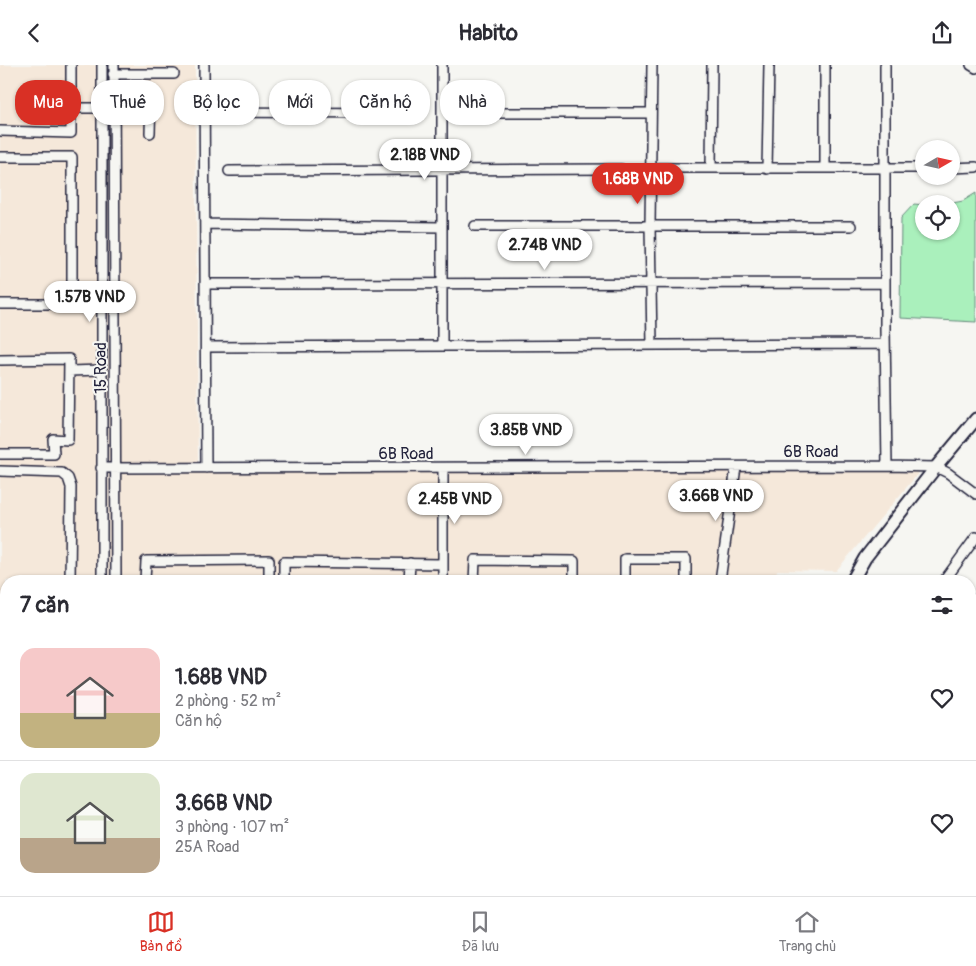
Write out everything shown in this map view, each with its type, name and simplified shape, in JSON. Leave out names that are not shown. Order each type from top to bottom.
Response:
[{"type":"main road","points":[[855,575],[865,558],[976,419]]},
{"type":"street","points":[[71,65],[71,80]]},
{"type":"street","name":"15 Road","points":[[102,65],[102,80]]},
{"type":"street","points":[[204,65],[204,80]]},
{"type":"street","points":[[442,65],[442,345]]},
{"type":"street","points":[[652,65],[650,168],[652,345]]},
{"type":"street","points":[[711,168],[712,65]]},
{"type":"street","points":[[767,169],[769,65]]},
{"type":"street","points":[[825,65],[825,168]]},
{"type":"street","points":[[885,65],[887,466]]},
{"type":"street","points":[[971,65],[976,68]]},
{"type":"street","points":[[114,70],[145,70],[174,75]]},
{"type":"street","points":[[259,112],[341,113]]},
{"type":"street","points":[[505,113],[651,113]]},
{"type":"street","points":[[0,131],[71,133],[71,125]]},
{"type":"street","name":"15 Road","points":[[102,125],[102,575]]},
{"type":"street","name":"15 Road","points":[[114,125],[116,575]]},
{"type":"street","points":[[150,125],[150,133]]},
{"type":"street","points":[[204,125],[206,469]]},
{"type":"street","points":[[0,157],[72,157],[72,304]]},
{"type":"street","points":[[960,168],[976,167]]},
{"type":"street","points":[[650,168],[915,168]]},
{"type":"street","points":[[230,171],[621,169]]},
{"type":"street","points":[[205,224],[441,227]]},
{"type":"street","points":[[475,226],[851,226]]},
{"type":"street","points":[[206,284],[885,283]]},
{"type":"street","points":[[0,304],[102,304]]},
{"type":"street","points":[[206,347],[885,344]]},
{"type":"street","points":[[0,360],[69,359],[68,440],[54,439],[54,454],[0,454]]},
{"type":"street","points":[[69,371],[102,370]]},
{"type":"street","points":[[721,575],[736,467]]},
{"type":"street","points":[[936,467],[948,473],[976,494]]},
{"type":"street","name":"6B Road","points":[[102,468],[936,467]]},
{"type":"street","points":[[443,468],[443,575]]},
{"type":"street","points":[[0,471],[62,473],[68,478],[71,487],[70,575]]},
{"type":"street","points":[[948,575],[976,537]]},
{"type":"street","points":[[625,575],[625,559],[686,559],[686,575]]},
{"type":"street","points":[[145,575],[146,561],[270,560],[269,575]]},
{"type":"street","points":[[284,575],[284,561],[443,563]]},
{"type":"street","points":[[474,575],[474,561],[574,561],[574,575]]},
{"type":"street","points":[[409,575],[410,563]]},
{"type":"shaded area","points":[[0,65],[195,65],[195,80],[174,80],[174,125],[195,125],[198,470],[922,469],[836,571],[777,570],[777,575],[0,575]]},
{"type":"green space","points":[[976,193],[976,322],[900,318],[901,218],[915,204],[915,240],[960,240],[960,202]]}]
